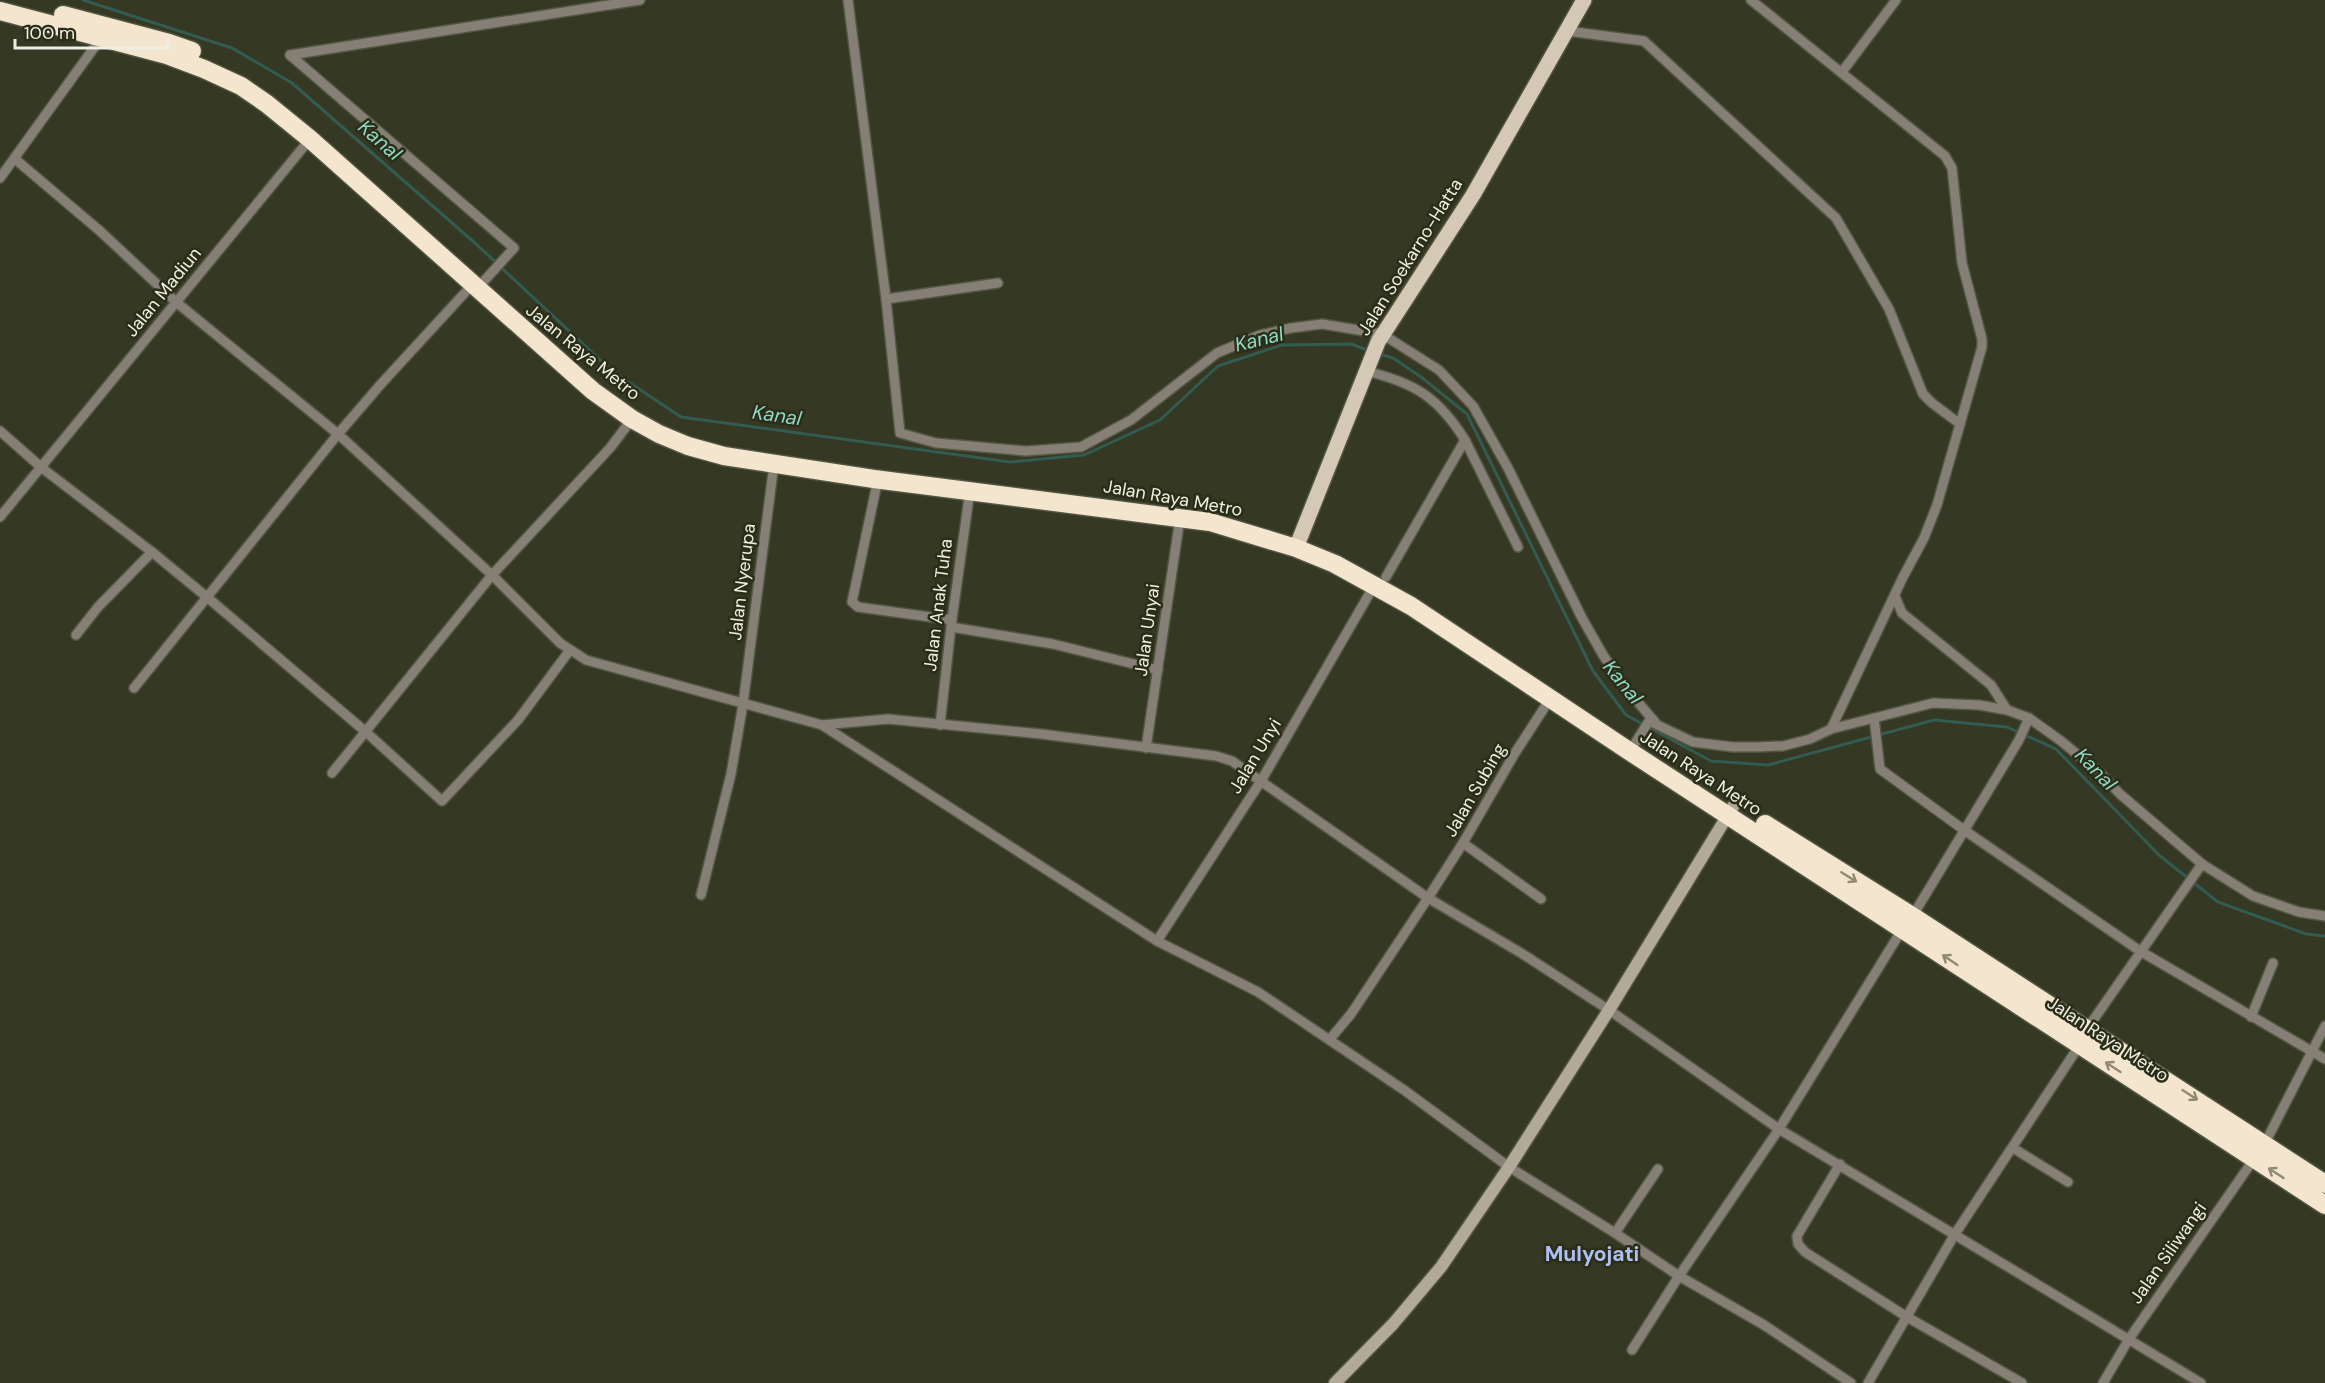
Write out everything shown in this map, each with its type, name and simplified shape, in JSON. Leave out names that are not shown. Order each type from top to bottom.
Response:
[{"type":"highway","points":[[3,0],[41,15],[85,27],[169,43],[205,56],[256,82],[275,95],[318,132],[478,283],[568,362],[598,386],[661,423],[689,435],[722,444],[873,468],[971,477],[1181,507],[1246,521],[1381,581],[1493,647],[1635,742],[1731,810],[2260,1151],[2325,1184]]},
{"type":"highway","points":[[0,10],[41,15]]},
{"type":"highway","name":"Jalan Raya Metro","points":[[104,31],[204,69],[241,86],[267,104],[478,283],[593,391],[632,419],[659,434],[688,446],[724,456],[878,479],[1180,518],[1298,543]]},
{"type":"highway","name":"Jalan Raya Metro","points":[[1381,581],[1550,699],[1731,810]]},
{"type":"highway","points":[[2260,1151],[2325,1205]]},
{"type":"main road","name":"Jalan Soekarno-Hatta","points":[[1298,543],[1380,338],[1473,195],[1584,0]]},
{"type":"street","points":[[134,688],[338,434],[381,384],[514,248],[290,55],[640,0]]},
{"type":"street","points":[[848,0],[886,298],[900,433],[936,443],[1026,451],[1081,447],[1131,420],[1217,353],[1260,335],[1322,324],[1380,338],[1439,370],[1473,406],[1508,468],[1582,618],[1603,655],[1651,723],[1693,742],[1733,747],[1783,746],[1810,739],[1831,729],[1875,721],[1915,706],[1944,702],[2007,710],[2100,773],[2200,867],[2253,896],[2299,912],[2325,916]]},
{"type":"street","points":[[1751,0],[1945,156],[1952,168],[1962,263],[1982,339],[1937,505],[1924,538],[1831,729]]},
{"type":"street","points":[[1842,72],[1896,0]]},
{"type":"street","points":[[0,178],[104,31]]},
{"type":"street","points":[[1567,31],[1644,41],[1836,218],[1889,309],[1923,394],[1960,424]]},
{"type":"street","name":"Jalan Madiun","points":[[0,517],[310,139]]},
{"type":"street","points":[[15,159],[100,231],[176,302],[338,434],[492,574],[560,643],[570,650],[586,660],[822,725],[1157,941],[1258,992],[1404,1090],[1509,1167],[1679,1276],[1764,1325],[1851,1383]]},
{"type":"street","points":[[886,298],[998,283]]},
{"type":"street","points":[[1368,368],[1401,380],[1445,411],[1465,440],[1518,547]]},
{"type":"street","points":[[332,773],[492,574],[610,448],[632,419]]},
{"type":"street","points":[[0,431],[42,468],[208,598],[366,732],[442,801],[518,720],[570,650]]},
{"type":"street","name":"Jalan Unyi","points":[[1157,941],[1261,781],[1465,440]]},
{"type":"street","name":"Jalan Nyerupa","points":[[700,895],[730,774],[743,704],[774,464]]},
{"type":"street","points":[[878,479],[852,602],[858,607],[1053,644],[1158,670]]},
{"type":"street","name":"Jalan Anak Tuha","points":[[940,725],[951,624],[970,490]]},
{"type":"street","name":"Jalan Unyai","points":[[1146,748],[1180,518]]},
{"type":"street","points":[[76,635],[98,606],[152,552]]},
{"type":"street","points":[[1894,596],[1902,613],[1991,685],[2007,710]]},
{"type":"street","name":"Jalan Subing","points":[[1330,1039],[1351,1014],[1463,843],[1515,753],[1550,699]]},
{"type":"street","points":[[822,725],[888,719],[1041,734],[1224,758],[1261,781],[1428,897],[1610,1010],[1779,1129],[2201,1383]]},
{"type":"street","points":[[1875,721],[1879,768],[1964,830],[2140,951],[2325,1059]]},
{"type":"street","points":[[1632,1350],[1679,1276],[1779,1129],[2019,740],[2027,722]]},
{"type":"street","points":[[1635,742],[1651,723]]},
{"type":"street","points":[[1335,1383],[1393,1324],[1441,1267],[1509,1167],[1610,1010],[1731,810]]},
{"type":"street","points":[[1463,843],[1541,898]]},
{"type":"street","points":[[1868,1383],[1955,1234],[2140,951],[2200,867]]},
{"type":"street","points":[[2251,1017],[2273,963]]},
{"type":"street","name":"Jalan Siliwangi","points":[[2103,1383],[2129,1339],[2260,1151],[2325,1026]]},
{"type":"street","points":[[2013,1148],[2068,1182]]},
{"type":"street","points":[[1840,1164],[1800,1228],[1797,1236],[1798,1244],[1805,1252],[1906,1317],[2022,1383]]},
{"type":"street","points":[[1615,1233],[1658,1169]]},
{"type":"waterway","name":"Kanal","points":[[83,0],[232,48],[292,83],[475,243],[612,371],[681,417],[1010,462],[1084,455],[1160,420],[1218,366],[1282,345],[1351,344],[1370,351]]},
{"type":"waterway","name":"Kanal","points":[[1379,354],[1393,358],[1421,377],[1467,414],[1593,671],[1626,715],[1711,761],[1768,765],[1934,720],[2007,727],[2056,749],[2160,856],[2218,902],[2306,934],[2325,936]]},
{"type":"district","name":"Mulyojati","points":[[1592,1254]]}]
